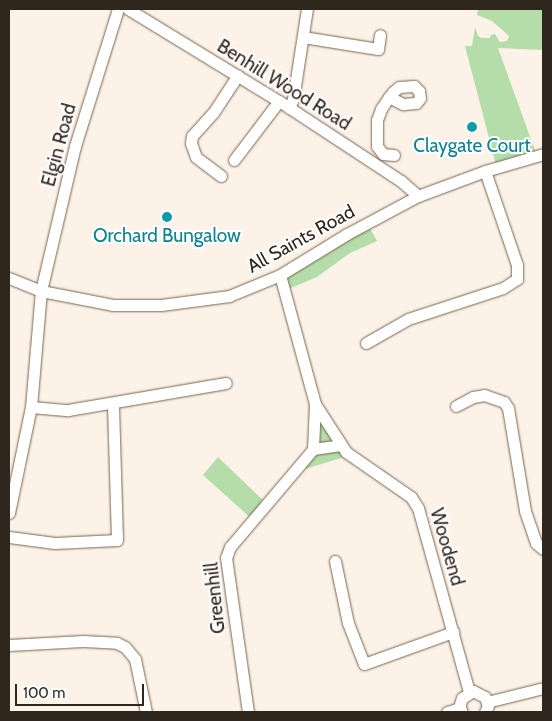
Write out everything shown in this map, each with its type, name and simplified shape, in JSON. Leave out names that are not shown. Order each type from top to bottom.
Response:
[{"type":"street","name":"Elgin Road","points":[[9,513],[31,407],[41,292],[75,146],[118,9]]},
{"type":"street","name":"Benhill Wood Road","points":[[128,9],[279,101],[401,181],[418,196]]},
{"type":"street","points":[[289,108],[293,99],[307,9]]},
{"type":"street","points":[[303,37],[378,49],[380,36]]},
{"type":"street","points":[[221,176],[196,157],[191,143],[192,136],[213,113],[238,76]]},
{"type":"street","points":[[376,165],[388,154],[377,146],[377,120],[389,97]]},
{"type":"street","points":[[234,160],[279,101]]},
{"type":"street","points":[[250,139],[260,146]]},
{"type":"street","name":"All Saints Road","points":[[9,278],[41,292],[113,305],[161,305],[229,296],[280,275],[347,234],[418,196],[485,171],[543,154]]},
{"type":"street","points":[[366,343],[408,319],[503,288],[517,280],[517,264],[485,171]]},
{"type":"street","name":"Woodend","points":[[280,275],[315,404],[341,445],[352,457],[415,502],[469,692]]},
{"type":"street","points":[[31,407],[68,410],[226,383]]},
{"type":"street","points":[[456,406],[473,397],[484,395],[504,402],[508,408],[525,511],[536,542],[543,549]]},
{"type":"street","points":[[9,537],[55,543],[117,540],[113,402]]},
{"type":"street","name":"Woodend","points":[[312,449],[315,404]]},
{"type":"street","points":[[312,449],[341,445]]},
{"type":"street","name":"Greenhill","points":[[248,712],[226,558],[230,547],[312,449]]},
{"type":"street","points":[[335,561],[348,623],[364,664],[452,632]]},
{"type":"street","points":[[9,645],[83,641],[117,643],[125,648],[135,659],[146,712]]},
{"type":"street","points":[[447,712],[461,710],[462,698],[469,692],[482,694],[486,707],[543,688]]},
{"type":"green space","points":[[478,9],[543,10],[543,50],[498,48],[536,153],[496,165],[465,46],[472,46],[475,27],[478,36],[482,38],[490,38],[491,35],[495,34],[500,42],[507,41],[509,36],[492,21],[477,15]]},
{"type":"green space","points":[[368,225],[377,241],[350,253],[317,277],[286,290],[282,275]]},
{"type":"green space","points":[[317,410],[348,456],[305,469],[300,468],[314,451]]},
{"type":"green space","points":[[218,457],[267,504],[253,520],[203,475]]},
{"type":"place","name":"Claygate Court","points":[[472,127]]},
{"type":"place","name":"Orchard Bungalow","points":[[167,217]]}]
